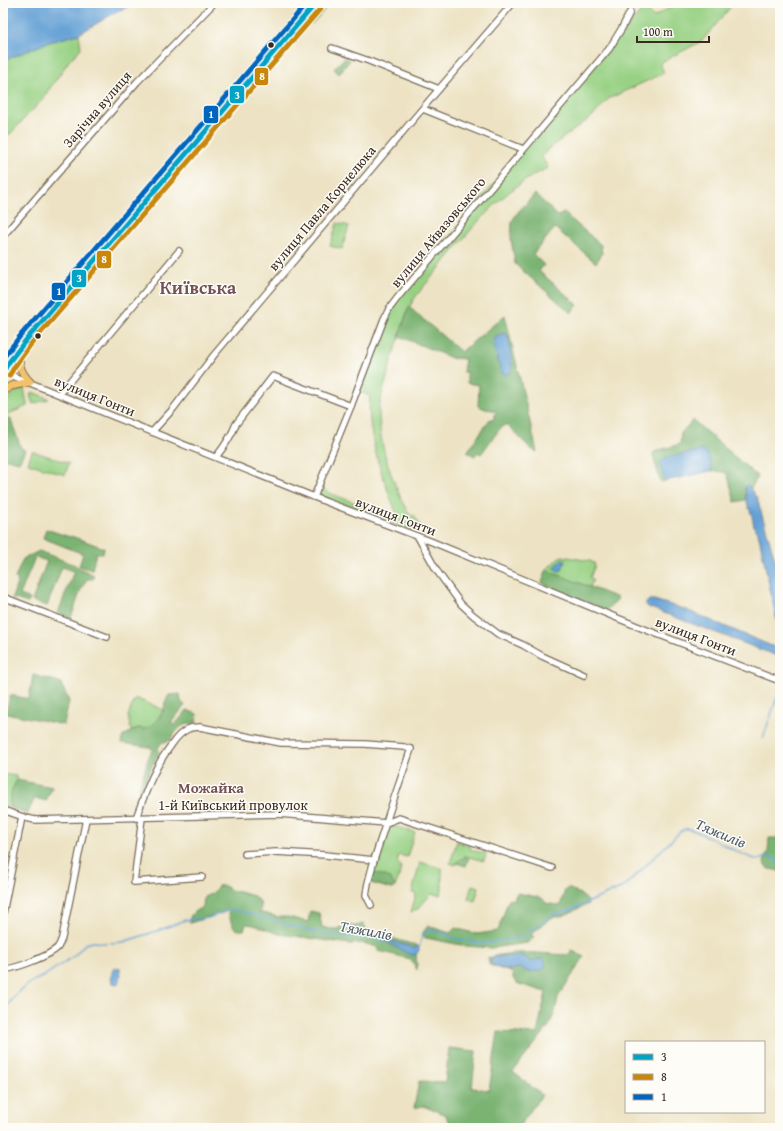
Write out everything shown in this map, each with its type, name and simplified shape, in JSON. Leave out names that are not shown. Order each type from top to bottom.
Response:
[{"type":"main road","points":[[3,372],[20,348],[316,3]]},
{"type":"main road","points":[[3,391],[11,386],[30,382],[20,369],[20,348]]},
{"type":"street","name":"Зарічна вулиця","points":[[3,236],[137,82],[214,3]]},
{"type":"street","name":"вулиця Павла Корнелюка","points":[[152,432],[214,355],[439,89],[514,3]]},
{"type":"street","name":"вулиця Айвазовського","points":[[314,497],[389,309],[398,296],[609,49],[630,12]]},
{"type":"street","points":[[332,48],[439,89]]},
{"type":"street","points":[[423,108],[523,150]]},
{"type":"street","points":[[60,394],[179,251]]},
{"type":"street","name":"вулиця Гонти","points":[[3,372],[314,497],[418,537],[644,629],[780,681]]},
{"type":"street","points":[[216,457],[233,432],[236,424],[273,376],[351,406]]},
{"type":"street","points":[[418,537],[437,571],[461,604],[485,625],[498,634],[584,675]]},
{"type":"street","points":[[3,597],[107,637]]},
{"type":"street","points":[[202,877],[134,882],[139,818],[154,772],[175,740],[188,729],[200,727],[281,743],[365,744],[404,747],[411,749],[390,810],[368,883],[366,895],[371,905]]},
{"type":"street","name":"1-й Київський провулок","points":[[3,810],[35,820],[279,814],[386,823],[399,818]]},
{"type":"street","points":[[390,810],[399,818],[552,868]]},
{"type":"street","points":[[3,913],[22,817]]},
{"type":"street","points":[[3,969],[21,966],[52,952],[58,947],[62,938],[86,819]]},
{"type":"street","points":[[245,854],[283,852],[374,860]]},
{"type":"green space","points":[[323,3],[330,3],[312,24],[308,21]]},
{"type":"green space","points":[[680,3],[734,3],[702,41],[660,63],[664,73],[608,99],[594,115],[548,149],[542,157],[548,168],[517,186],[489,210],[421,290],[408,309],[393,356],[379,410],[381,438],[388,466],[404,505],[411,517],[414,515],[421,527],[415,532],[318,494],[322,484],[327,492],[394,518],[396,512],[376,455],[370,426],[370,396],[357,391],[389,309],[644,8],[654,17]]},
{"type":"green space","points":[[79,34],[81,48],[69,61],[41,101],[11,133],[3,139],[3,61],[46,43]]},
{"type":"green space","points":[[344,58],[350,60],[339,74],[334,69]]},
{"type":"green space","points":[[275,59],[276,63],[241,104],[234,106]]},
{"type":"green space","points":[[535,194],[558,216],[564,213],[601,245],[602,254],[596,263],[555,228],[533,254],[544,265],[539,271],[578,305],[571,313],[515,264],[511,239],[512,221],[518,212]]},
{"type":"green space","points":[[337,223],[349,226],[342,249],[330,246]]},
{"type":"green space","points":[[409,307],[461,352],[505,315],[537,452],[531,449],[507,425],[502,426],[481,454],[477,452],[475,456],[467,452],[490,419],[493,420],[496,412],[478,406],[479,385],[467,383],[467,373],[463,372],[465,359],[454,359],[399,336]]},
{"type":"green space","points":[[15,361],[19,375],[12,373],[10,370]]},
{"type":"green space","points":[[24,388],[27,406],[4,416],[7,402],[11,395]]},
{"type":"green space","points":[[32,392],[49,399],[33,404],[30,395]]},
{"type":"green space","points":[[10,417],[21,448],[25,450],[19,462],[3,458],[3,420]]},
{"type":"green space","points":[[693,420],[758,477],[751,488],[747,484],[745,486],[746,500],[735,502],[728,476],[724,472],[711,471],[712,469],[664,479],[665,481],[662,482],[660,481],[653,455],[654,452],[680,444],[681,433]]},
{"type":"green space","points":[[32,451],[69,463],[65,475],[28,463]]},
{"type":"green space","points":[[46,529],[104,548],[103,554],[96,553],[92,570],[79,566],[83,554],[43,538]]},
{"type":"green space","points":[[39,551],[75,565],[94,575],[93,579],[87,579],[81,589],[71,618],[58,613],[74,571],[62,567],[47,606],[32,601],[47,561],[35,557],[20,595],[30,599],[28,603],[12,598],[18,580],[15,578],[23,559]]},
{"type":"green space","points":[[562,556],[594,563],[595,565],[590,578],[593,579],[590,588],[546,570]]},
{"type":"green space","points":[[546,570],[618,598],[606,610],[542,583]]},
{"type":"green space","points":[[33,675],[60,682],[69,701],[64,725],[6,713],[10,695],[29,699]]},
{"type":"green space","points":[[180,694],[181,702],[185,705],[171,723],[175,725],[187,710],[197,714],[196,723],[190,723],[182,726],[168,742],[162,742],[158,748],[159,752],[149,772],[143,790],[139,788],[149,756],[153,749],[149,747],[121,743],[123,736],[138,728],[145,729],[150,726],[157,720],[164,710],[165,702],[169,695]]},
{"type":"green space","points":[[135,698],[164,710],[156,721],[147,728],[138,728],[131,732],[128,716]]},
{"type":"green space","points":[[3,774],[16,776],[17,780],[12,790],[9,807],[3,805]]},
{"type":"green space","points":[[17,780],[52,787],[46,801],[35,798],[28,813],[9,807],[12,790]]},
{"type":"green space","points":[[393,826],[415,832],[407,857],[399,855],[397,862],[401,866],[400,872],[392,889],[371,883],[375,860],[386,829]]},
{"type":"green space","points":[[769,838],[780,838],[780,871],[769,869],[765,866],[764,862],[768,851]]},
{"type":"green space","points":[[457,841],[471,846],[470,849],[482,853],[483,850],[485,851],[486,854],[484,861],[465,856],[464,859],[457,862],[456,865],[450,863]]},
{"type":"green space","points":[[465,856],[469,857],[466,866],[456,863],[461,858],[464,859]]},
{"type":"green space","points":[[420,862],[441,868],[442,890],[440,895],[431,894],[419,908],[411,912],[416,894],[412,893]]},
{"type":"green space","points":[[372,872],[391,878],[392,882],[396,886],[392,889],[371,883]]},
{"type":"green space","points":[[223,885],[231,890],[254,896],[260,902],[261,908],[259,912],[308,922],[310,911],[319,913],[322,927],[339,929],[343,924],[355,926],[364,924],[367,932],[418,946],[419,950],[416,952],[417,970],[411,959],[378,951],[377,947],[363,943],[350,944],[279,934],[254,925],[246,924],[244,930],[236,929],[232,925],[228,911],[190,923],[191,915],[203,907],[204,897],[213,893],[218,886]]},
{"type":"green space","points":[[472,885],[479,887],[475,901],[468,899]]},
{"type":"green space","points":[[568,888],[580,894],[588,901],[588,904],[565,915],[551,918],[531,934],[534,937],[527,943],[491,948],[466,946],[421,937],[428,926],[450,933],[455,928],[477,934],[498,931],[508,901],[510,899],[514,900],[516,894],[518,893],[542,898],[546,903],[560,906],[565,890]]},
{"type":"green space","points":[[571,950],[584,957],[558,997],[555,1012],[549,1026],[513,1072],[542,1095],[518,1128],[450,1128],[446,1115],[423,1106],[414,1108],[419,1081],[445,1082],[449,1048],[476,1051],[472,1088],[489,1090],[498,1032],[537,1034],[546,992],[516,983],[513,978],[513,973],[489,965],[488,958],[498,955],[518,953],[570,955]]},
{"type":"water","points":[[3,3],[136,3],[111,15],[79,34],[46,43],[3,61]]},
{"type":"water","points":[[504,333],[508,336],[512,364],[510,373],[505,375],[501,372],[493,342],[496,336]]},
{"type":"water","points":[[702,450],[708,455],[712,469],[711,471],[665,481],[660,464],[664,458]]},
{"type":"water","points":[[747,484],[757,498],[780,576],[780,636],[758,532],[754,527],[752,516],[746,500],[745,486]]},
{"type":"water","points":[[562,559],[565,561],[562,570],[560,571],[555,569],[555,567]]},
{"type":"water","points":[[649,600],[654,600],[684,609],[774,647],[778,648],[780,645],[780,657],[648,607],[646,603]]},
{"type":"water","points":[[385,941],[392,941],[414,948],[418,946],[419,950],[416,955],[410,955]]},
{"type":"water","points":[[509,956],[524,956],[531,962],[541,958],[544,960],[546,966],[539,971],[529,972],[519,968],[509,970],[500,968],[491,963],[490,959]]},
{"type":"water","points":[[114,968],[120,968],[121,974],[119,983],[117,984],[113,983],[111,980]]},
{"type":"waterway","points":[[763,738],[780,689]]},
{"type":"waterway","name":"Тяжилів","points":[[419,948],[422,936],[425,932],[430,930],[443,933],[455,939],[479,943],[488,943],[523,937],[552,915],[568,911],[625,886],[680,832],[686,829],[709,837],[752,858],[759,860],[766,857],[773,857],[780,866]]},
{"type":"waterway","name":"Тяжилів","points":[[111,943],[123,942],[185,920],[208,918],[233,910],[318,933],[377,939],[386,942]]},
{"type":"waterway","name":"Тяжилів","points":[[3,1011],[21,990],[75,955],[85,944],[93,942],[106,943]]},
{"type":"transit line","name":"1","points":[[3,358],[21,335],[307,3]]},
{"type":"transit line","name":"3","points":[[3,372],[26,340],[316,3]]},
{"type":"transit line","name":"8","points":[[9,376],[31,344],[321,8]]},
{"type":"district","name":"Київська","points":[[198,287]]},
{"type":"district","name":"Можайка","points":[[211,787]]}]
